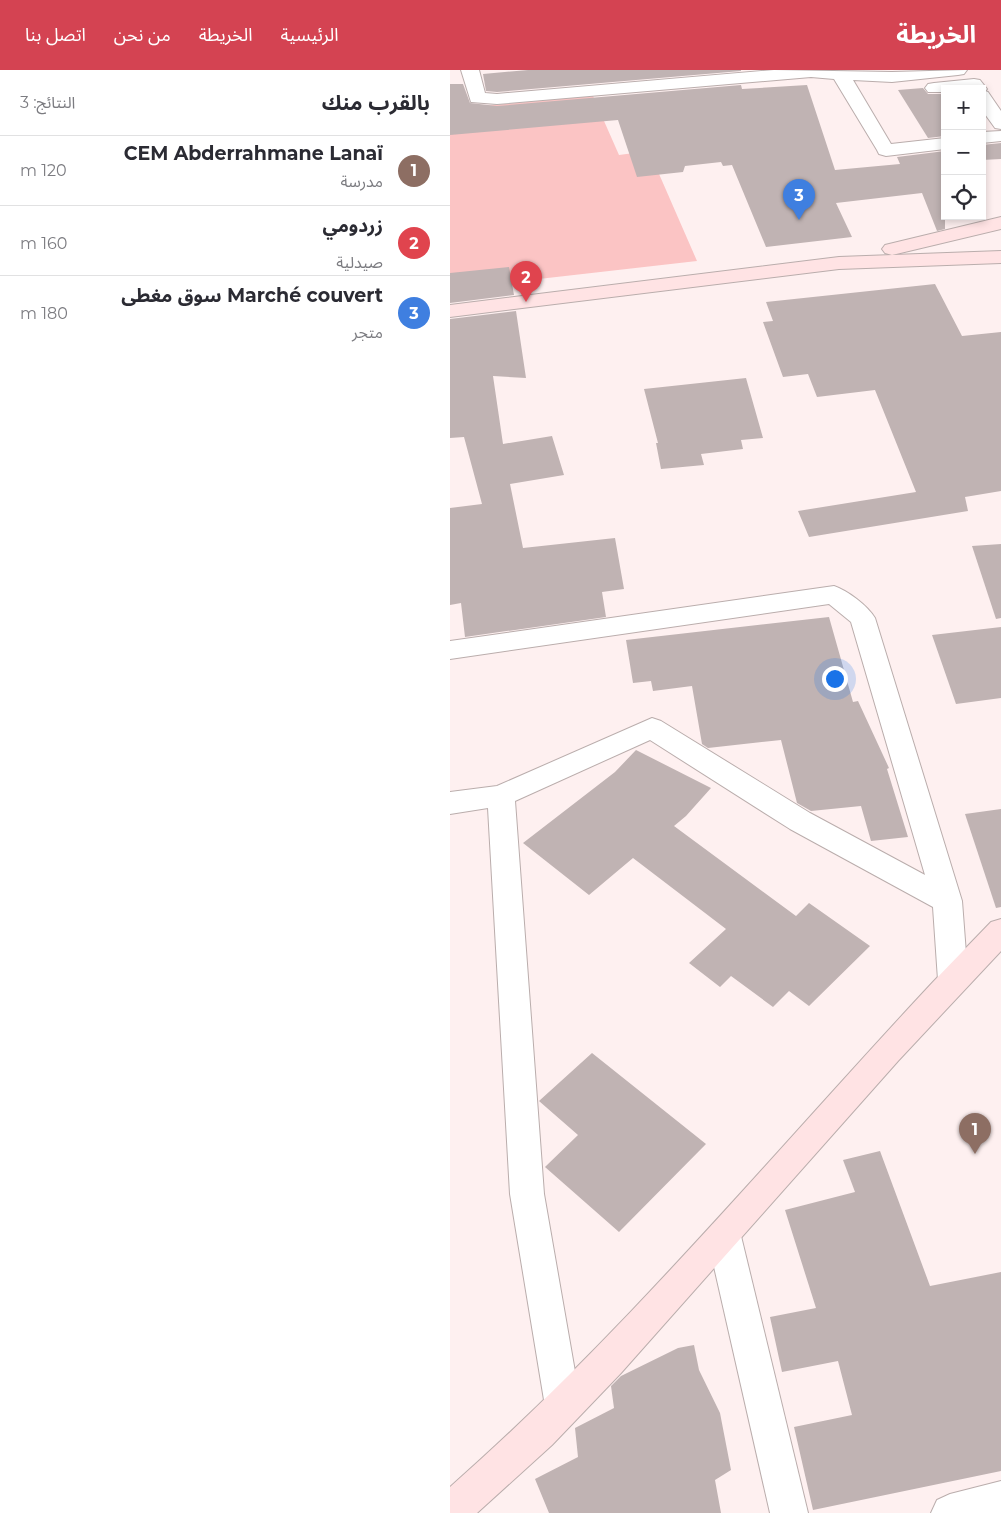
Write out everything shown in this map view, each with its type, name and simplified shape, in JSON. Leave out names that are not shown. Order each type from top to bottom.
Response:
[{"type":"main road","points":[[839,263],[1001,223]]},
{"type":"main road","points":[[450,311],[839,263],[1001,257]]},
{"type":"main road","points":[[450,1512],[563,1406],[724,1236],[953,980],[1001,931]]},
{"type":"street","points":[[470,70],[477,98],[497,99],[810,71],[841,75],[892,77],[958,70]]},
{"type":"street","points":[[841,75],[886,150],[941,143]]},
{"type":"street","points":[[888,93],[941,87]]},
{"type":"street","points":[[986,102],[1001,124]]},
{"type":"street","points":[[986,138],[1001,136]]},
{"type":"street","points":[[450,650],[834,595],[862,618],[947,901],[953,980]]},
{"type":"street","points":[[450,803],[501,796],[652,728],[800,821],[947,901]]},
{"type":"street","points":[[501,796],[527,1194],[563,1406]]},
{"type":"street","points":[[724,1236],[790,1513]]},
{"type":"street","points":[[950,1513],[1001,1500]]},
{"type":"shaded area","points":[[593,96],[619,155],[649,151],[697,261],[450,289],[450,109]]},
{"type":"building","points":[[528,70],[741,71],[497,92],[486,91],[483,74]]},
{"type":"building","points":[[450,84],[463,84],[470,103],[497,106],[741,85],[742,89],[807,85],[835,170],[900,164],[897,157],[941,152],[941,220],[945,220],[945,229],[937,231],[922,193],[836,203],[852,237],[766,247],[732,165],[723,166],[721,162],[685,166],[683,172],[637,177],[618,120],[450,135]]},
{"type":"building","points":[[923,88],[928,94],[941,94],[941,136],[928,138],[898,90]]},
{"type":"building","points":[[1001,143],[1001,159],[986,160],[986,145]]},
{"type":"building","points":[[509,267],[514,295],[450,303],[450,273]]},
{"type":"building","points":[[935,284],[962,336],[1001,332],[1001,491],[965,497],[968,511],[809,537],[798,511],[916,492],[875,390],[817,397],[808,374],[783,377],[763,322],[773,321],[766,302]]},
{"type":"building","points":[[516,311],[526,378],[493,376],[503,444],[552,436],[564,475],[510,484],[523,548],[615,538],[624,589],[602,592],[606,617],[465,637],[461,603],[450,605],[450,508],[482,504],[464,437],[450,438],[450,319]]},
{"type":"building","points":[[746,378],[763,438],[741,440],[743,449],[701,454],[704,465],[661,469],[656,443],[658,443],[644,389]]},
{"type":"building","points":[[1001,544],[1001,618],[996,619],[972,546]]},
{"type":"building","points":[[829,617],[853,702],[858,701],[889,768],[887,769],[908,837],[871,841],[861,806],[811,811],[797,803],[781,740],[708,748],[702,744],[692,686],[653,691],[651,681],[633,683],[626,640]]},
{"type":"building","points":[[1001,627],[1001,698],[956,704],[932,635]]},
{"type":"building","points":[[636,750],[711,788],[686,816],[674,826],[796,916],[809,903],[870,946],[809,1006],[789,991],[773,1007],[731,976],[720,987],[689,963],[726,929],[633,858],[589,895],[523,843],[615,772]]},
{"type":"building","points":[[1001,809],[1001,907],[996,908],[965,814]]},
{"type":"building","points":[[592,1053],[706,1144],[619,1232],[545,1167],[578,1135],[539,1101]]},
{"type":"building","points":[[880,1151],[930,1286],[1001,1272],[1001,1471],[813,1510],[794,1427],[852,1415],[838,1361],[782,1372],[770,1317],[816,1308],[785,1210],[855,1192],[843,1160]]},
{"type":"building","points":[[694,1345],[699,1370],[720,1413],[731,1470],[715,1480],[721,1513],[549,1513],[535,1479],[578,1457],[575,1428],[614,1408],[611,1386],[621,1376],[678,1348]]},
{"type":"place","name":"Marché couvert سوق مغطى","points":[[799,220]]},
{"type":"place","name":"زردومي","points":[[526,302]]},
{"type":"place","name":"CEM Abderrahmane Lanaï","points":[[975,1154]]}]
